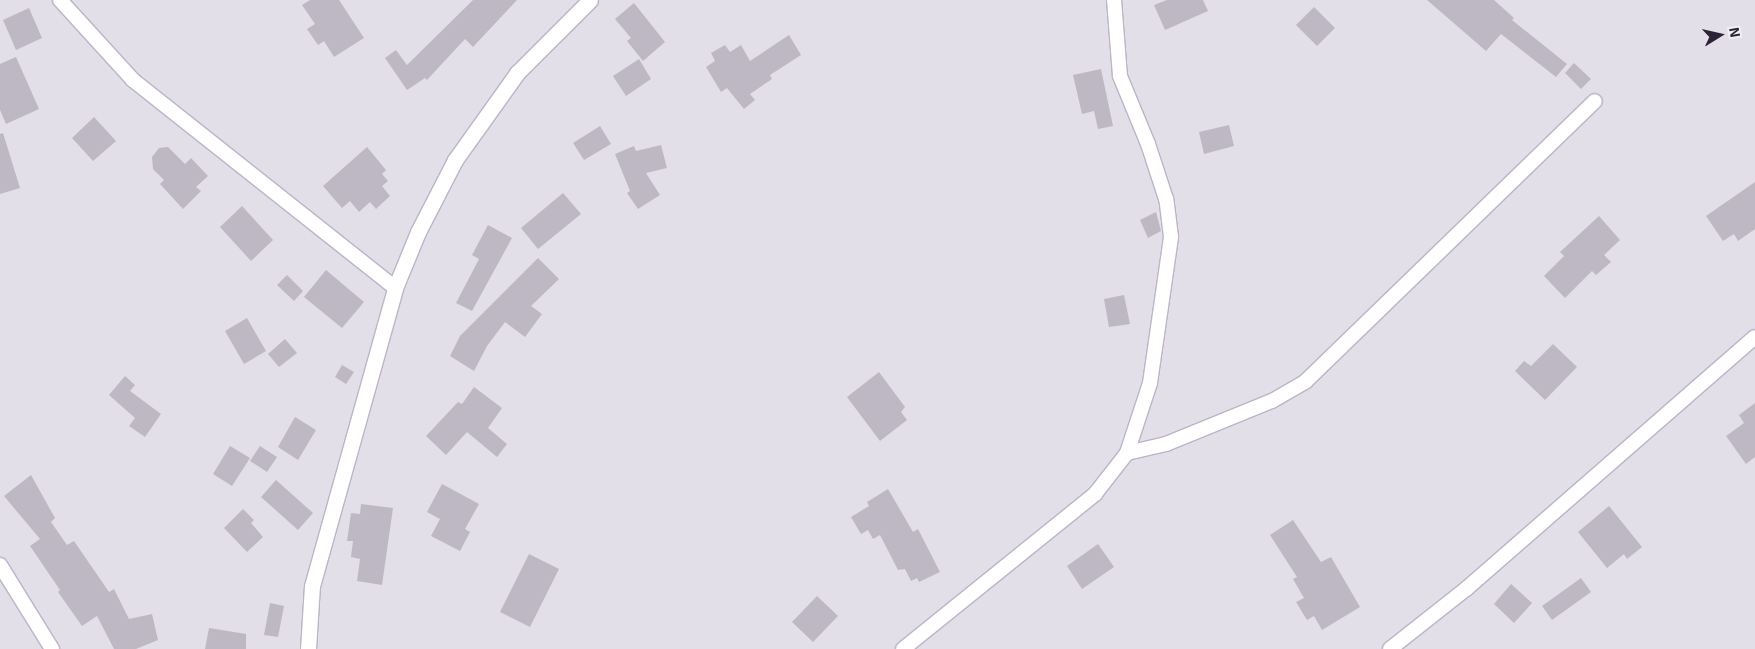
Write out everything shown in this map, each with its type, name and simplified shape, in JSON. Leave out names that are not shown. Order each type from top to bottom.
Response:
[{"type":"street","points":[[60,0],[134,80],[395,288]]},
{"type":"street","points":[[308,649],[312,586],[395,288],[418,232],[455,160],[517,73],[590,0]]},
{"type":"street","points":[[903,649],[1095,494],[1127,453],[1150,383],[1171,238],[1166,199],[1148,144],[1120,76],[1114,0]]},
{"type":"street","points":[[1127,453],[1166,444],[1272,401],[1306,381],[1595,101]]},
{"type":"street","points":[[1390,649],[1473,582],[1755,337]]},
{"type":"street","points":[[0,565],[52,649]]},
{"type":"building","points":[[310,0],[339,0],[364,38],[334,57],[324,41],[318,45],[307,29],[315,24],[302,5]]},
{"type":"building","points":[[473,0],[517,0],[473,47],[465,39],[427,80],[425,78],[407,90],[385,58],[396,50],[407,65]]},
{"type":"building","points":[[1167,0],[1203,0],[1208,11],[1165,30],[1154,5]]},
{"type":"building","points":[[1427,0],[1494,0],[1514,18],[1512,20],[1567,64],[1556,77],[1501,34],[1486,51]]},
{"type":"building","points":[[634,3],[665,42],[643,61],[627,41],[631,38],[615,19]]},
{"type":"building","points":[[1314,7],[1335,28],[1317,46],[1296,25]]},
{"type":"building","points":[[29,8],[42,38],[16,50],[3,20]]},
{"type":"building","points":[[789,35],[801,55],[770,75],[772,79],[750,94],[755,100],[744,109],[727,88],[721,92],[706,67],[715,61],[711,53],[725,45],[730,52],[741,45],[750,61]]},
{"type":"building","points":[[16,57],[39,109],[6,124],[0,110],[0,64]]},
{"type":"building","points":[[639,59],[651,79],[626,96],[613,76]]},
{"type":"building","points":[[1574,63],[1591,79],[1581,89],[1565,73]]},
{"type":"building","points":[[1101,69],[1113,126],[1098,129],[1094,111],[1082,114],[1073,75]]},
{"type":"building","points":[[94,117],[116,141],[93,161],[72,138]]},
{"type":"building","points":[[1229,125],[1234,146],[1204,154],[1199,132]]},
{"type":"building","points":[[600,126],[611,144],[584,160],[573,143]]},
{"type":"building","points":[[3,133],[20,188],[0,194],[0,134]]},
{"type":"building","points":[[661,145],[667,168],[646,173],[660,195],[638,209],[627,193],[630,191],[615,154],[634,146],[636,151]]},
{"type":"building","points":[[168,147],[185,164],[191,158],[208,176],[196,187],[201,191],[183,209],[160,184],[164,180],[153,169],[152,157],[159,148]]},
{"type":"building","points":[[367,147],[386,170],[382,174],[388,181],[382,186],[390,196],[376,209],[370,202],[359,212],[350,201],[342,208],[323,186]]},
{"type":"building","points":[[1755,182],[1755,229],[1738,241],[1734,234],[1723,241],[1706,216]]},
{"type":"building","points":[[563,193],[581,214],[538,249],[521,228]]},
{"type":"building","points":[[242,206],[273,240],[251,261],[220,227]]},
{"type":"building","points":[[1156,212],[1161,231],[1148,238],[1140,220]]},
{"type":"building","points":[[1599,216],[1620,240],[1604,255],[1611,262],[1596,275],[1592,271],[1565,298],[1544,276],[1564,256],[1560,252]]},
{"type":"building","points":[[488,225],[512,238],[472,311],[456,303],[479,259],[472,255]]},
{"type":"building","points":[[538,258],[559,279],[531,306],[542,314],[525,337],[505,322],[487,346],[474,371],[450,356],[460,336]]},
{"type":"building","points":[[326,270],[364,302],[342,328],[304,297]]},
{"type":"building","points":[[287,275],[303,291],[294,301],[277,285]]},
{"type":"building","points":[[1124,295],[1130,324],[1109,327],[1104,299]]},
{"type":"building","points":[[247,318],[266,351],[244,364],[225,331]]},
{"type":"building","points":[[285,339],[297,353],[279,367],[268,354]]},
{"type":"building","points":[[1553,344],[1577,367],[1545,400],[1515,371],[1524,361],[1531,366]]},
{"type":"building","points":[[342,365],[354,372],[346,384],[335,377]]},
{"type":"building","points":[[879,372],[905,407],[901,412],[907,420],[880,441],[847,397]]},
{"type":"building","points":[[125,376],[135,385],[130,391],[161,414],[145,437],[129,426],[135,418],[109,395]]},
{"type":"building","points":[[474,387],[502,408],[488,428],[507,444],[497,457],[467,432],[446,455],[426,436],[458,402],[462,404]]},
{"type":"building","points":[[1755,403],[1755,457],[1746,464],[1726,436],[1744,423],[1739,415]]},
{"type":"building","points":[[295,417],[316,430],[298,460],[278,447]]},
{"type":"building","points":[[230,446],[250,458],[232,486],[213,474]]},
{"type":"building","points":[[260,446],[277,457],[267,472],[250,461]]},
{"type":"building","points":[[31,475],[55,518],[51,522],[67,545],[74,541],[109,592],[114,589],[129,619],[152,614],[158,640],[136,649],[114,649],[97,616],[82,626],[58,592],[60,590],[30,546],[40,539],[4,496]]},
{"type":"building","points":[[276,480],[313,513],[298,530],[261,497]]},
{"type":"building","points":[[442,484],[479,504],[465,529],[470,532],[460,551],[431,536],[440,519],[427,512]]},
{"type":"building","points":[[888,489],[913,532],[918,529],[940,572],[919,582],[917,578],[911,581],[905,569],[898,570],[880,535],[873,539],[868,530],[861,534],[851,517],[869,506],[867,502]]},
{"type":"building","points":[[361,504],[393,508],[382,585],[357,581],[360,559],[351,557],[353,541],[347,541],[351,513],[360,514]]},
{"type":"building","points":[[1609,506],[1642,547],[1627,559],[1624,554],[1607,568],[1578,532]]},
{"type":"building","points":[[243,509],[254,520],[251,523],[263,537],[247,552],[224,528]]},
{"type":"building","points":[[1293,520],[1321,562],[1331,557],[1360,607],[1322,630],[1314,616],[1307,620],[1296,602],[1304,598],[1293,579],[1297,577],[1270,535]]},
{"type":"building","points":[[1098,544],[1114,567],[1082,589],[1067,566]]},
{"type":"building","points":[[529,554],[559,569],[530,627],[500,612]]},
{"type":"building","points":[[1581,578],[1591,592],[1552,620],[1542,606]]},
{"type":"building","points":[[1511,584],[1532,603],[1514,623],[1494,604]]},
{"type":"building","points":[[817,596],[838,616],[813,642],[792,622]]},
{"type":"building","points":[[270,603],[284,606],[278,637],[264,635]]},
{"type":"building","points":[[209,628],[246,634],[246,649],[205,649]]}]
